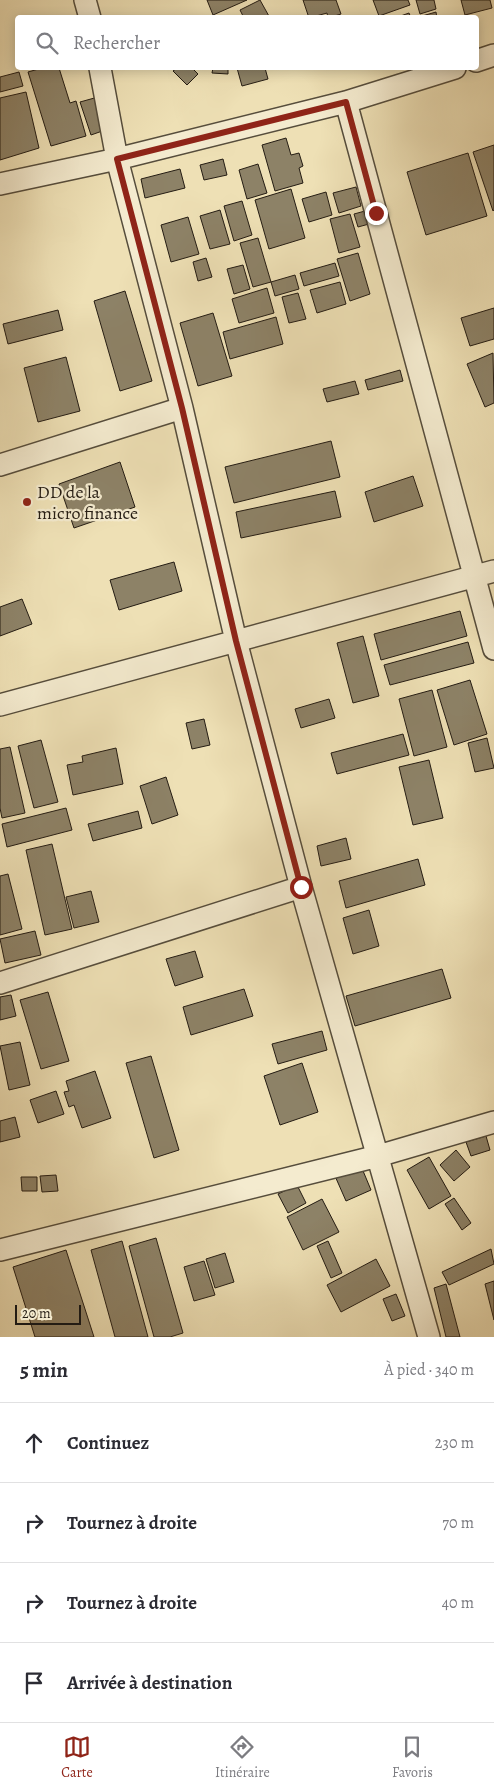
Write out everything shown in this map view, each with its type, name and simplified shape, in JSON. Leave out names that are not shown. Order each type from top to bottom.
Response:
[{"type":"street","points":[[85,0],[89,15]]},
{"type":"street","points":[[479,60],[494,55]]},
{"type":"street","points":[[100,70],[117,159],[182,408],[236,641],[301,887],[428,1337]]},
{"type":"street","points":[[0,184],[117,159],[346,102],[449,70]]},
{"type":"street","points":[[346,102],[484,574],[494,649]]},
{"type":"street","points":[[0,465],[182,408]]},
{"type":"street","points":[[0,705],[484,574]]},
{"type":"street","points":[[0,984],[301,887]]},
{"type":"street","points":[[0,1250],[378,1156],[494,1122]]},
{"type":"building","points":[[207,0],[247,0],[213,15]]},
{"type":"building","points":[[260,0],[268,15],[242,15],[240,10]]},
{"type":"building","points":[[303,0],[336,0],[341,14],[327,15],[327,13],[308,15]]},
{"type":"building","points":[[373,0],[408,0],[410,5],[379,15]]},
{"type":"building","points":[[416,0],[434,0],[436,9],[420,14]]},
{"type":"building","points":[[461,0],[490,0],[492,8],[465,15]]},
{"type":"building","points":[[436,12],[436,15],[426,15]]},
{"type":"building","points":[[35,70],[60,70],[70,103],[76,101],[86,136],[51,146],[28,72]]},
{"type":"building","points":[[194,70],[198,74],[187,85],[173,71]]},
{"type":"building","points":[[213,70],[228,70],[228,74],[212,73]]},
{"type":"building","points":[[238,70],[266,70],[268,79],[242,86]]},
{"type":"building","points":[[19,72],[23,86],[0,92],[0,77]]},
{"type":"building","points":[[26,92],[39,148],[0,160],[0,98]]},
{"type":"building","points":[[98,97],[108,129],[91,135],[80,102]]},
{"type":"building","points":[[286,138],[291,155],[299,153],[303,166],[299,168],[303,183],[275,191],[262,145]]},
{"type":"building","points":[[494,145],[494,210],[493,211],[473,152]]},
{"type":"building","points":[[468,153],[487,216],[426,235],[407,172]]},
{"type":"building","points":[[223,159],[227,175],[204,180],[200,165]]},
{"type":"building","points":[[258,164],[267,193],[247,199],[239,170]]},
{"type":"building","points":[[180,169],[185,188],[145,198],[141,179]]},
{"type":"building","points":[[356,187],[361,206],[339,213],[333,193]]},
{"type":"building","points":[[291,189],[305,238],[269,249],[255,200]]},
{"type":"building","points":[[326,192],[332,215],[309,222],[302,199]]},
{"type":"building","points":[[242,201],[252,235],[234,241],[224,206]]},
{"type":"building","points":[[220,210],[230,244],[210,249],[200,216]]},
{"type":"building","points":[[365,211],[369,224],[358,227],[354,214]]},
{"type":"building","points":[[350,214],[360,247],[339,253],[330,219]]},
{"type":"building","points":[[188,217],[199,254],[171,262],[161,225]]},
{"type":"building","points":[[258,238],[271,282],[253,287],[240,243]]},
{"type":"building","points":[[358,253],[370,294],[350,301],[337,259]]},
{"type":"building","points":[[206,258],[212,277],[198,281],[193,262]]},
{"type":"building","points":[[335,263],[339,276],[304,286],[300,273]]},
{"type":"building","points":[[243,265],[250,289],[234,294],[227,269]]},
{"type":"building","points":[[295,275],[299,289],[275,296],[271,282]]},
{"type":"building","points":[[340,282],[346,304],[317,313],[310,290]]},
{"type":"building","points":[[267,288],[274,313],[239,323],[232,299]]},
{"type":"building","points":[[125,291],[152,381],[120,391],[94,301]]},
{"type":"building","points":[[298,293],[306,319],[289,323],[282,297]]},
{"type":"building","points":[[494,308],[494,339],[470,346],[461,318]]},
{"type":"building","points":[[58,310],[63,330],[8,344],[3,324]]},
{"type":"building","points":[[213,313],[232,376],[198,386],[180,323]]},
{"type":"building","points":[[276,317],[283,344],[230,359],[223,332]]},
{"type":"building","points":[[493,353],[494,403],[485,407],[467,364]]},
{"type":"building","points":[[66,357],[80,411],[38,422],[24,368]]},
{"type":"building","points":[[400,370],[403,381],[368,390],[365,380]]},
{"type":"building","points":[[355,381],[359,394],[327,402],[323,389]]},
{"type":"building","points":[[331,441],[340,477],[234,503],[225,467]]},
{"type":"building","points":[[120,462],[135,507],[74,528],[59,484]]},
{"type":"building","points":[[413,476],[423,506],[374,522],[365,492]]},
{"type":"building","points":[[335,491],[341,517],[241,538],[236,512]]},
{"type":"building","points":[[174,562],[182,591],[119,610],[110,580]]},
{"type":"building","points":[[22,599],[32,624],[0,636],[0,607]]},
{"type":"building","points":[[460,611],[467,636],[381,660],[374,634]]},
{"type":"building","points":[[363,636],[379,696],[353,703],[337,643]]},
{"type":"building","points":[[468,642],[474,663],[390,685],[384,665]]},
{"type":"building","points":[[470,680],[487,734],[454,745],[437,690]]},
{"type":"building","points":[[432,690],[447,747],[414,756],[399,699]]},
{"type":"building","points":[[329,699],[335,718],[301,728],[295,709]]},
{"type":"building","points":[[204,719],[210,745],[192,749],[186,723]]},
{"type":"building","points":[[403,734],[409,755],[337,774],[331,753]]},
{"type":"building","points":[[487,738],[494,768],[475,772],[468,743]]},
{"type":"building","points":[[41,740],[58,802],[34,808],[18,746]]},
{"type":"building","points":[[10,747],[25,813],[2,818],[0,808],[0,749]]},
{"type":"building","points":[[116,748],[123,784],[73,795],[67,765],[83,762],[82,756]]},
{"type":"building","points":[[429,760],[443,818],[413,825],[399,767]]},
{"type":"building","points":[[166,777],[178,815],[152,824],[140,786]]},
{"type":"building","points":[[66,808],[72,830],[7,847],[2,824]]},
{"type":"building","points":[[138,811],[142,828],[93,841],[88,824]]},
{"type":"building","points":[[346,838],[351,859],[321,866],[317,846]]},
{"type":"building","points":[[52,844],[72,929],[45,935],[26,850]]},
{"type":"building","points":[[418,859],[425,885],[346,908],[339,881]]},
{"type":"building","points":[[8,874],[22,929],[0,935],[0,876]]},
{"type":"building","points":[[91,891],[99,922],[74,928],[66,897]]},
{"type":"building","points":[[369,910],[379,946],[353,954],[343,918]]},
{"type":"building","points":[[35,931],[41,955],[5,963],[0,939]]},
{"type":"building","points":[[195,951],[203,977],[175,986],[166,959]]},
{"type":"building","points":[[442,969],[451,998],[355,1026],[346,996]]},
{"type":"building","points":[[244,989],[253,1016],[191,1035],[183,1007]]},
{"type":"building","points":[[48,992],[69,1061],[41,1069],[20,1000]]},
{"type":"building","points":[[11,995],[16,1016],[0,1020],[0,997]]},
{"type":"building","points":[[322,1031],[327,1050],[278,1064],[272,1044]]},
{"type":"building","points":[[20,1042],[30,1085],[9,1090],[0,1046]]},
{"type":"building","points":[[151,1056],[179,1150],[154,1158],[126,1063]]},
{"type":"building","points":[[302,1063],[318,1112],[280,1125],[264,1076]]},
{"type":"building","points":[[95,1071],[111,1118],[82,1128],[74,1105],[69,1107],[64,1092],[69,1091],[66,1081]]},
{"type":"building","points":[[56,1091],[64,1114],[38,1123],[30,1100]]},
{"type":"building","points":[[15,1117],[20,1137],[0,1142],[0,1121]]},
{"type":"building","points":[[486,1136],[490,1150],[471,1156],[466,1142]]},
{"type":"building","points":[[456,1150],[470,1167],[454,1181],[440,1165]]},
{"type":"building","points":[[429,1157],[451,1196],[429,1209],[407,1170]]},
{"type":"building","points":[[361,1166],[371,1190],[346,1201],[335,1176]]},
{"type":"building","points":[[56,1175],[58,1191],[42,1192],[40,1176]]},
{"type":"building","points":[[21,1177],[37,1177],[37,1191],[22,1191]]},
{"type":"building","points":[[297,1185],[306,1203],[288,1213],[278,1194]]},
{"type":"building","points":[[454,1198],[471,1223],[462,1230],[445,1204]]},
{"type":"building","points":[[322,1199],[339,1232],[303,1250],[287,1217]]},
{"type":"building","points":[[156,1238],[183,1333],[170,1337],[154,1337],[129,1246]]},
{"type":"building","points":[[122,1241],[148,1337],[115,1337],[91,1250]]},
{"type":"building","points":[[328,1241],[342,1273],[331,1278],[317,1246]]},
{"type":"building","points":[[491,1249],[494,1264],[449,1285],[442,1272]]},
{"type":"building","points":[[66,1250],[94,1337],[35,1337],[13,1267]]},
{"type":"building","points":[[225,1253],[234,1282],[215,1288],[206,1259]]},
{"type":"building","points":[[376,1259],[390,1286],[341,1312],[327,1285]]},
{"type":"building","points":[[204,1261],[215,1295],[194,1301],[184,1267]]},
{"type":"building","points":[[494,1281],[494,1320],[485,1284]]},
{"type":"building","points":[[446,1284],[460,1337],[446,1337],[434,1288]]},
{"type":"building","points":[[396,1294],[405,1316],[392,1321],[383,1299]]},
{"type":"place","name":"DD de la micro finance","points":[[27,502]]},
{"type":"route","points":[[301,887],[236,641],[182,408],[117,159],[346,102],[376,213]]}]
